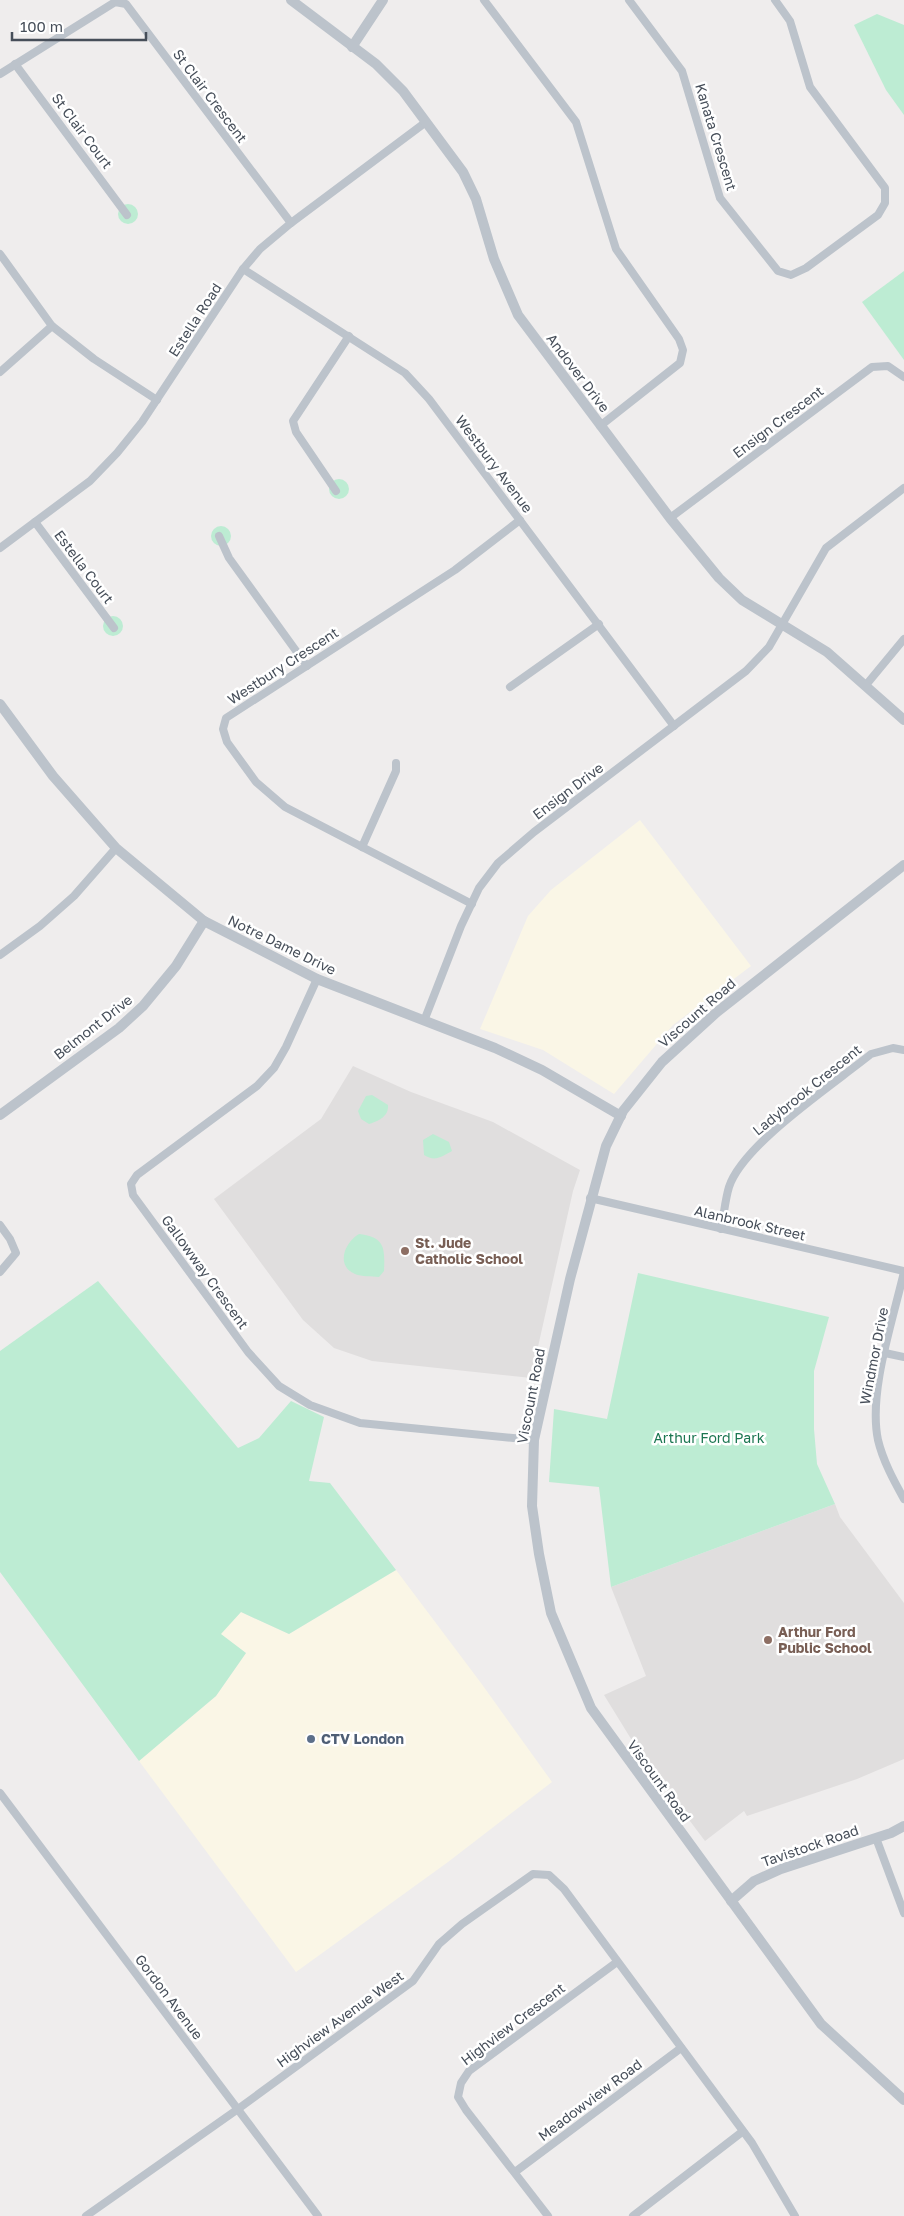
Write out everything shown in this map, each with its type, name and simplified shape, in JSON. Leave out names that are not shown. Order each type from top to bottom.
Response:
[{"type":"street","name":"Andover Drive","points":[[292,0],[376,64],[403,91],[463,172],[476,199],[494,259],[518,316],[670,518],[719,578],[742,600],[826,652],[904,720]]},
{"type":"street","points":[[352,47],[383,0]]},
{"type":"street","points":[[484,0],[576,122],[616,249],[680,339],[683,350],[680,363],[600,426]]},
{"type":"street","name":"Kanata Crescent","points":[[629,0],[682,71],[720,198],[778,270],[791,275],[806,268],[878,215],[885,203],[885,188],[810,87],[790,21],[775,0]]},
{"type":"street","name":"St Clair Crescent","points":[[0,74],[115,2],[126,4],[291,223]]},
{"type":"street","name":"St Clair Court","points":[[15,64],[127,215]]},
{"type":"street","name":"Estella Road","points":[[0,548],[97,474],[117,453],[157,400],[243,269],[260,249],[291,223],[426,122]]},
{"type":"street","points":[[0,254],[52,326],[94,359],[157,400]]},
{"type":"street","name":"Westbury Avenue","points":[[243,269],[405,373],[429,399],[674,726]]},
{"type":"street","points":[[0,372],[52,326]]},
{"type":"street","points":[[336,491],[296,432],[293,421],[349,336]]},
{"type":"street","name":"Ensign Crescent","points":[[670,518],[872,367],[888,366],[904,377]]},
{"type":"street","points":[[781,623],[826,548],[904,488]]},
{"type":"street","name":"Westbury Crescent","points":[[472,904],[285,807],[256,782],[227,742],[223,729],[226,718],[455,570],[520,520]]},
{"type":"street","name":"Estella Court","points":[[34,522],[114,628]]},
{"type":"street","points":[[219,536],[229,558],[307,666]]},
{"type":"street","name":"Ensign Drive","points":[[424,1021],[460,926],[479,888],[498,863],[534,832],[746,672],[769,647],[781,623]]},
{"type":"street","points":[[510,687],[599,624]]},
{"type":"street","points":[[866,685],[904,639]]},
{"type":"street","name":"Notre Dame Drive","points":[[0,704],[53,776],[116,848],[204,921],[317,979],[494,1048],[542,1070],[621,1116]]},
{"type":"street","points":[[362,847],[396,771],[396,763]]},
{"type":"street","points":[[0,955],[40,926],[74,896],[116,848]]},
{"type":"street","name":"Viscount Road","points":[[904,864],[717,1012],[662,1062],[621,1116],[606,1146],[590,1198],[534,1440],[532,1506],[539,1554],[551,1612],[591,1708],[821,2024],[904,2100]]},
{"type":"street","name":"Belmont Drive","points":[[0,1115],[119,1028],[144,1006],[176,966],[204,921]]},
{"type":"street","name":"Gallowway Crescent","points":[[317,979],[286,1047],[274,1068],[257,1086],[137,1175],[131,1184],[133,1195],[248,1352],[278,1386],[335,1416],[360,1423],[534,1440]]},
{"type":"street","name":"Ladybrook Crescent","points":[[721,1229],[729,1187],[740,1167],[759,1143],[871,1054],[893,1048],[904,1050]]},
{"type":"street","name":"Alanbrook Street","points":[[590,1198],[904,1272]]},
{"type":"street","points":[[0,1225],[10,1239],[16,1253],[0,1272]]},
{"type":"street","name":"Windmor Drive","points":[[904,1272],[885,1353],[875,1413],[878,1440],[890,1474],[904,1499]]},
{"type":"street","points":[[885,1353],[904,1357]]},
{"type":"street","name":"Gordon Avenue","points":[[0,1793],[318,2216]]},
{"type":"street","name":"Tavistock Road","points":[[731,1901],[754,1881],[876,1838],[904,1826]]},
{"type":"street","points":[[876,1838],[904,1913]]},
{"type":"street","name":"Highview Avenue West","points":[[86,2216],[238,2109],[414,1980],[439,1944],[462,1924],[533,1874],[549,1875],[564,1889],[752,2143],[794,2216]]},
{"type":"street","name":"Highview Crescent","points":[[548,2216],[466,2110],[458,2097],[461,2083],[470,2071],[617,1962]]},
{"type":"street","name":"Meadowview Road","points":[[514,2172],[681,2048]]},
{"type":"street","points":[[633,2216],[742,2132]]},
{"type":"shaded area","points":[[640,820],[751,966],[673,1025],[614,1094],[543,1050],[480,1029],[528,916],[551,890]]},
{"type":"shaded area","name":"St. Jude Catholic School","points":[[353,1066],[411,1092],[493,1122],[580,1170],[573,1191],[531,1378],[372,1361],[334,1348],[303,1320],[214,1199],[321,1119]]},
{"type":"shaded area","name":"Arthur Ford Public School","points":[[835,1504],[840,1517],[904,1603],[904,1759],[857,1779],[747,1816],[744,1811],[705,1841],[644,1760],[604,1695],[646,1676],[611,1587]]},
{"type":"shaded area","points":[[396,1570],[552,1782],[448,1862],[296,1972],[139,1761],[216,1696],[246,1653],[220,1634],[241,1612],[289,1634]]},
{"type":"green space","points":[[877,14],[904,25],[904,115],[886,90],[854,25]]},
{"type":"green space","points":[[128,204],[135,207],[138,214],[135,221],[128,224],[121,221],[118,214],[121,207]]},
{"type":"green space","points":[[904,271],[904,360],[862,302]]},
{"type":"green space","points":[[335,479],[343,479],[349,485],[349,493],[343,499],[335,499],[329,493],[329,485]]},
{"type":"green space","points":[[217,526],[225,526],[231,532],[231,540],[225,546],[217,546],[211,540],[211,532]]},
{"type":"green space","points":[[113,616],[120,619],[123,626],[120,633],[113,636],[106,633],[103,626],[106,619]]},
{"type":"green space","points":[[372,1095],[388,1105],[388,1109],[383,1117],[369,1124],[361,1119],[358,1111],[366,1096]]},
{"type":"green space","points":[[433,1134],[449,1142],[452,1151],[435,1158],[424,1155],[423,1140]]},
{"type":"green space","points":[[359,1234],[374,1238],[382,1245],[384,1271],[379,1277],[355,1274],[345,1265],[344,1254],[346,1248]]},
{"type":"green space","name":"Arthur Ford Park","points":[[638,1273],[829,1317],[814,1371],[814,1429],[817,1464],[835,1504],[611,1587],[599,1487],[549,1482],[554,1409],[607,1419]]},
{"type":"green space","points":[[98,1281],[238,1448],[259,1438],[291,1401],[324,1417],[309,1481],[330,1483],[396,1570],[289,1634],[241,1612],[221,1634],[246,1653],[216,1696],[139,1761],[0,1572],[0,1351]]},
{"type":"place","name":"St. Jude Catholic School","points":[[405,1251]]},
{"type":"place","name":"Arthur Ford Public School","points":[[768,1640]]},
{"type":"place","name":"CTV London","points":[[311,1739]]}]
